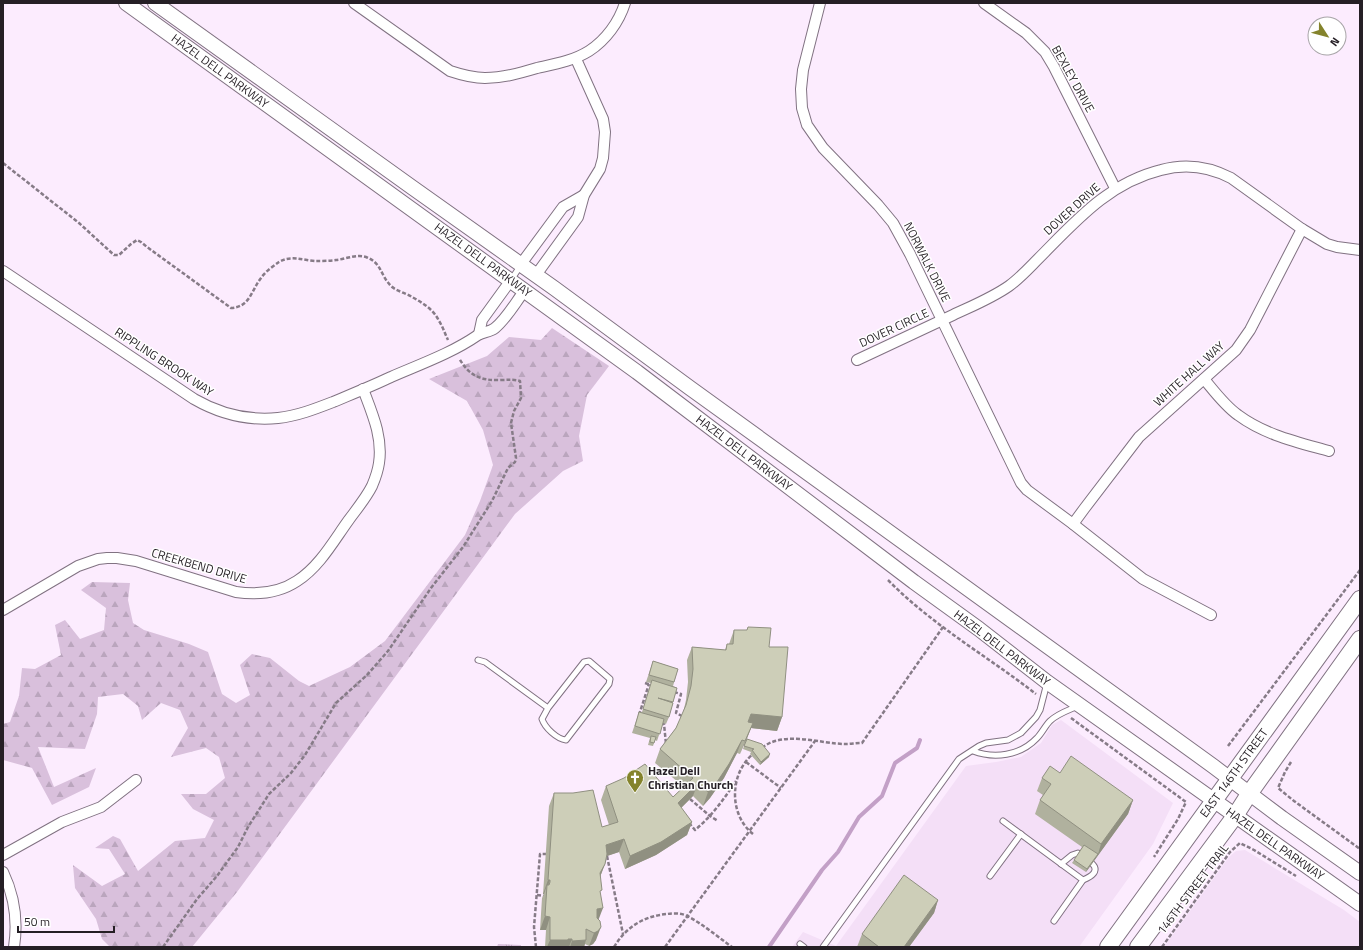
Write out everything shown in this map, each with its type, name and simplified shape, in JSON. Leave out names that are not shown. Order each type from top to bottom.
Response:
[{"type":"main road","name":"HAZEL DELL PARKWAY","points":[[126,3],[510,280],[530,283],[695,392],[1360,873]]},
{"type":"main road","name":"HAZEL DELL PARKWAY","points":[[155,3],[521,264],[530,283],[638,372],[1047,682],[1360,904]]},
{"type":"main road","name":"EAST 146TH STREET","points":[[1108,947],[1360,599]]},
{"type":"main road","name":"EAST 146TH STREET","points":[[1138,947],[1360,640]]},
{"type":"street","points":[[354,3],[450,71],[466,77],[484,78],[500,78],[576,59],[590,50],[608,34],[621,16],[625,3]]},
{"type":"street","name":"NORWALK DRIVE","points":[[820,3],[803,70],[801,88],[802,108],[807,125],[823,148],[878,205],[893,223],[1021,483],[1027,490],[1073,524],[1142,579],[1211,615]]},
{"type":"street","name":"BEXLEY DRIVE","points":[[985,3],[1026,33],[1044,52],[1054,67],[1115,188]]},
{"type":"street","points":[[521,264],[563,207],[584,195],[600,169],[604,152],[605,132],[603,119],[576,59]]},
{"type":"street","name":"DOVER DRIVE","points":[[942,320],[1009,286],[1096,202],[1115,188],[1152,172],[1172,167],[1204,167],[1218,171],[1231,178],[1302,229],[1327,244],[1336,248],[1360,250]]},
{"type":"street","name":"RIPPLING BROOK WAY","points":[[3,271],[205,406],[226,414],[259,419],[288,417],[311,410],[363,389],[454,350],[479,334],[494,330],[578,217],[584,195]]},
{"type":"street","name":"WHITE HALL WAY","points":[[1073,524],[1139,437],[1236,350],[1250,330],[1302,229]]},
{"type":"street","points":[[479,334],[482,320],[510,280]]},
{"type":"street","name":"DOVER CIRCLE","points":[[857,360],[942,320]]},
{"type":"street","points":[[1204,379],[1236,414],[1257,428],[1283,438],[1329,451]]},
{"type":"street","name":"CREEKBEND DRIVE","points":[[3,610],[78,566],[98,559],[107,558],[136,561],[236,592],[251,594],[270,592],[288,586],[297,581],[312,569],[321,558],[368,494],[378,470],[380,450],[379,437],[363,389]]},
{"type":"street","points":[[3,855],[62,822],[101,807],[136,780]]},
{"type":"street","points":[[3,872],[9,884],[14,909],[16,923],[14,947]]},
{"type":"lane","points":[[510,280],[521,264]]},
{"type":"lane","points":[[478,660],[485,662],[548,708]]},
{"type":"lane","points":[[589,661],[610,679],[609,684],[566,740],[560,740],[544,724],[542,719],[548,708],[584,662],[589,661]]},
{"type":"lane","points":[[823,947],[959,759],[982,744],[1008,740],[1021,733],[1031,723],[1040,710],[1047,682]]},
{"type":"lane","points":[[973,751],[990,756],[1015,752],[1032,742],[1051,720],[1079,705]]},
{"type":"lane","points":[[1003,821],[1083,880]]},
{"type":"lane","points":[[990,876],[1021,834]]},
{"type":"lane","points":[[1054,921],[1083,880],[1095,870],[1094,864],[1078,853],[1072,854],[1061,864]]},
{"type":"path","points":[[3,162],[79,223],[99,240],[111,253],[119,255],[137,240],[231,308],[239,308],[244,304],[261,277],[280,262],[294,257],[315,261],[334,260],[357,255],[366,257],[381,268],[383,275],[392,286],[420,301],[435,314],[462,365],[471,374],[484,380],[514,379],[520,381],[521,398],[514,411],[511,423],[516,458],[515,462],[508,468],[492,501],[463,547],[431,588],[388,651],[367,675],[336,703],[305,755],[291,773],[269,794],[248,827],[238,847],[217,876],[197,898],[163,947]]},
{"type":"path","points":[[1228,746],[1360,570]]},
{"type":"path","points":[[753,834],[738,815],[735,800],[738,774],[748,759],[764,746],[776,741],[796,738],[845,744],[862,743],[943,627]]},
{"type":"path","points":[[951,633],[1034,692]]},
{"type":"path","points":[[645,683],[655,686]]},
{"type":"path","points":[[645,719],[639,717],[648,684]]},
{"type":"path","points":[[668,690],[681,694],[676,713],[682,716]]},
{"type":"path","points":[[1068,716],[1186,802]]},
{"type":"path","points":[[657,723],[664,724],[666,743],[668,746]]},
{"type":"path","points":[[666,947],[815,741]]},
{"type":"path","points":[[746,762],[781,788]]},
{"type":"path","points":[[687,822],[695,830],[710,816],[736,781]]},
{"type":"path","points":[[1278,788],[1360,849]]},
{"type":"path","points":[[690,799],[718,821]]},
{"type":"path","name":"146TH STREET TRAIL","points":[[1162,947],[1230,852],[1240,843]]},
{"type":"path","points":[[536,947],[534,927],[540,854],[546,854]]},
{"type":"path","points":[[607,856],[624,934]]},
{"type":"path","points":[[537,895],[545,896]]},
{"type":"path","points":[[614,947],[634,924],[645,918],[659,914],[672,913],[688,916],[732,947]]},
{"type":"shaded area","points":[[1061,720],[1173,803],[1153,844],[1079,947],[792,947],[803,932],[836,946],[966,766],[1021,757],[1041,743],[1052,725]]},
{"type":"shaded area","points":[[1245,850],[1344,910],[1360,922],[1360,947],[1164,947],[1229,857],[1236,851]]},
{"type":"green space","points":[[552,328],[609,366],[587,395],[579,436],[583,461],[563,471],[515,514],[237,892],[192,947],[110,947],[102,939],[96,919],[75,888],[73,865],[102,886],[125,874],[109,849],[95,848],[113,836],[120,839],[138,871],[175,841],[205,838],[214,820],[193,809],[181,794],[206,794],[225,778],[219,757],[206,748],[171,757],[188,728],[180,710],[161,703],[142,720],[138,706],[123,694],[98,697],[97,714],[85,749],[38,747],[54,787],[96,768],[89,787],[52,805],[32,768],[3,760],[3,724],[10,722],[19,696],[22,668],[35,669],[61,655],[55,625],[65,620],[80,639],[104,630],[106,608],[81,590],[92,582],[130,583],[128,600],[133,623],[144,630],[189,644],[208,652],[222,694],[236,703],[250,695],[240,665],[252,654],[270,658],[299,681],[309,686],[350,667],[385,641],[465,535],[480,501],[493,465],[483,430],[467,401],[429,379],[487,356],[509,337],[541,340]]},
{"type":"green space","points":[[498,944],[521,945],[521,947],[497,947]]},
{"type":"building","name":"Hazel Dell Christian Church","points":[[748,627],[771,628],[769,647],[788,647],[782,717],[751,714],[748,722],[753,723],[745,741],[742,740],[729,764],[715,785],[708,792],[698,783],[678,803],[692,822],[661,842],[630,856],[624,839],[606,845],[607,854],[605,864],[600,873],[602,890],[600,891],[603,908],[597,909],[597,918],[600,921],[601,927],[594,933],[586,929],[586,940],[550,940],[550,917],[545,916],[547,885],[549,885],[550,882],[550,880],[548,880],[554,793],[573,793],[593,790],[602,827],[618,822],[606,786],[624,778],[645,764],[673,797],[693,778],[660,749],[676,728],[686,705],[691,686],[693,669],[692,647],[726,650],[727,644],[733,644],[734,630],[747,630]]},
{"type":"building","points":[[653,661],[678,669],[674,682],[649,675]]},
{"type":"building","points":[[652,680],[677,688],[673,702],[658,698],[673,703],[669,717],[643,709]]},
{"type":"building","points":[[639,712],[664,719],[660,734],[635,726]]},
{"type":"building","points":[[651,736],[656,737],[654,743],[650,742]]},
{"type":"building","points":[[747,739],[762,744],[770,754],[761,762],[752,750],[754,749],[744,746]]},
{"type":"building","points":[[1071,756],[1133,800],[1101,844],[1040,800],[1051,784],[1042,778],[1050,766],[1060,773]]},
{"type":"building","points":[[1084,845],[1098,854],[1087,869],[1074,860]]},
{"type":"building","points":[[904,875],[938,900],[904,947],[879,947],[862,934]]},
{"type":"waterway","points":[[769,947],[822,870],[838,852],[859,817],[882,796],[895,763],[917,748],[920,740]]},
{"type":"place","name":"Hazel Dell Christian Church","points":[[635,793]]}]
